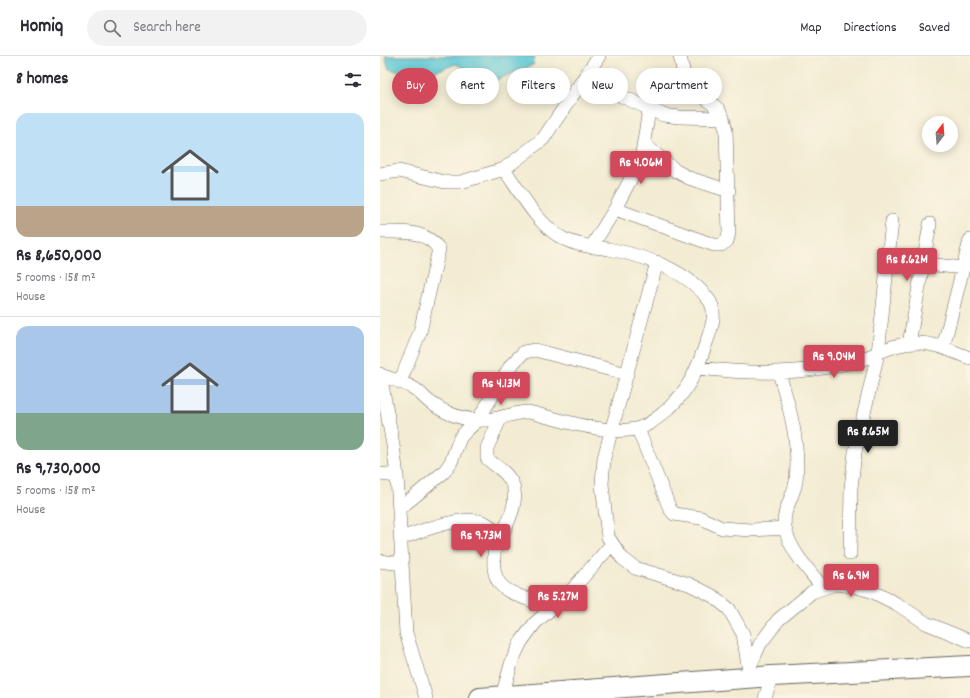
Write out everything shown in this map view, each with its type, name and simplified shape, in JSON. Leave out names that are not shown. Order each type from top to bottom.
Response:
[{"type":"main road","points":[[480,698],[750,674],[772,676],[970,666]]},
{"type":"street","points":[[591,68],[599,56]]},
{"type":"street","points":[[615,208],[704,242],[721,245],[727,241],[729,233],[729,191],[726,130],[723,118],[718,109],[685,80],[680,56]]},
{"type":"street","points":[[380,174],[399,171],[445,182],[462,182],[504,169],[543,139],[578,88]]},
{"type":"street","points":[[628,100],[663,115],[723,118]]},
{"type":"street","points":[[592,246],[615,208],[641,159],[649,110]]},
{"type":"street","points":[[644,144],[676,171],[689,178],[729,191]]},
{"type":"street","points":[[426,698],[406,633],[397,476],[380,375],[400,382],[415,390],[430,403],[460,418],[478,420],[500,419],[517,412],[529,412],[599,428],[638,429],[650,423],[676,401],[691,382],[698,368],[713,320],[714,309],[709,300],[695,285],[666,266],[620,251],[564,239],[549,228],[532,209],[504,169]]},
{"type":"street","points":[[850,554],[851,488],[855,452],[878,353],[892,221]]},
{"type":"street","points":[[909,344],[930,224]]},
{"type":"street","points":[[380,232],[418,233],[428,237],[439,249],[420,332],[400,382]]},
{"type":"street","points":[[943,348],[970,240]]},
{"type":"street","points":[[888,260],[923,262],[964,268]]},
{"type":"street","points":[[657,262],[604,458],[602,484],[608,537],[622,558],[635,568],[689,584],[713,596],[729,609],[743,634],[750,674]]},
{"type":"street","points":[[698,368],[750,374],[779,373],[826,368],[862,360],[878,353],[909,344],[932,344],[970,358]]},
{"type":"street","points":[[399,509],[444,472],[451,462],[460,438],[478,420],[511,364],[524,352],[535,350],[627,374]]},
{"type":"street","points":[[779,373],[790,406],[797,462],[796,483],[784,518],[785,528],[794,550],[822,588]]},
{"type":"street","points":[[495,550],[513,509],[515,494],[513,484],[508,476],[487,458],[487,448],[500,419]]},
{"type":"street","points":[[638,429],[670,509],[674,514],[701,518],[714,525],[730,529],[785,528]]},
{"type":"street","points":[[380,474],[397,476]]},
{"type":"street","points":[[401,538],[464,519],[480,522],[491,528],[495,537],[493,566],[495,574],[507,591],[553,607]]},
{"type":"street","points":[[502,696],[512,661],[521,642],[535,623],[570,592],[612,544]]},
{"type":"street","points":[[380,561],[402,564]]},
{"type":"street","points":[[750,674],[760,644],[778,620],[812,592],[835,584],[853,586],[871,591],[897,604],[926,623],[970,641]]},
{"type":"street","points":[[765,698],[772,676]]},
{"type":"water","points":[[385,56],[535,56],[533,65],[526,68],[507,68],[507,76],[499,79],[499,68],[464,68],[456,64],[438,70],[438,68],[389,69]]}]
